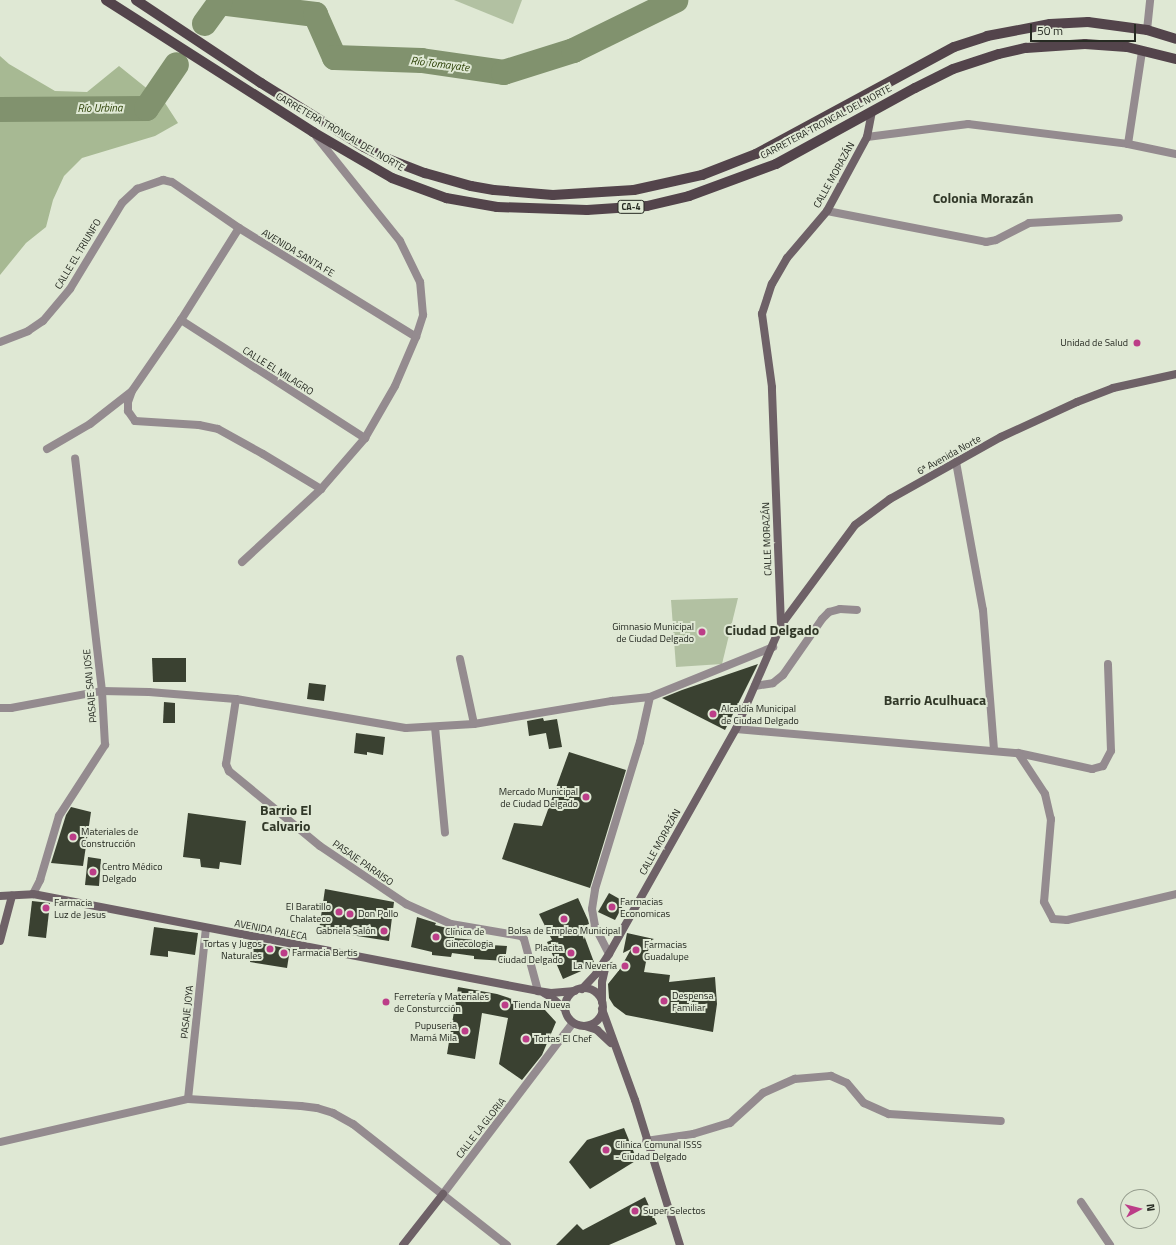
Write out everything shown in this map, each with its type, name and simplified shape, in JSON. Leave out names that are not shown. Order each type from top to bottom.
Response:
[{"type":"main road","name":"CARRETERA TRONCAL DEL NORTE","points":[[106,0],[313,132],[392,178],[446,198],[497,207],[587,210],[647,206],[690,196],[776,164],[915,88],[953,69],[999,54],[1026,48],[1071,44],[1127,47],[1176,59]]},
{"type":"main road","name":"CARRETERA TRONCAL DEL NORTE","points":[[136,0],[261,83],[364,147],[388,159],[425,173],[471,186],[494,190],[553,195],[634,190],[702,175],[756,154],[947,51],[987,36],[1050,24],[1082,22],[1146,30],[1176,38]]},
{"type":"main road","name":"CALLE MORAZÁN","points":[[579,990],[596,974],[609,954],[736,729],[773,647],[781,625],[772,387],[762,314],[772,284],[787,258],[827,212],[867,136],[872,112]]},
{"type":"main road","name":"6ª Avenida Norte","points":[[781,625],[855,525],[890,499],[1001,437],[1077,402],[1113,388],[1176,374]]},
{"type":"main road","name":"AVENIDA PALECA","points":[[0,896],[33,894],[551,993],[579,990]]},
{"type":"main road","points":[[0,941],[12,896]]},
{"type":"main road","name":"CALLE MORAZÁN","points":[[602,1006],[603,974],[609,954]]},
{"type":"main road","name":"AVENIDA PALECA","points":[[538,990],[551,997],[565,1009]]},
{"type":"main road","points":[[617,1052],[604,1036],[593,1028],[573,1023],[567,1016],[565,1009],[567,998],[579,990],[593,991],[602,1006],[617,1052],[629,1082],[646,1142],[680,1245]]},
{"type":"main road","points":[[585,1026],[594,1023],[598,1019],[602,1006]]},
{"type":"main road","name":"CALLE LA GLORIA","points":[[403,1245],[443,1194]]},
{"type":"street","points":[[1146,30],[1150,0]]},
{"type":"street","points":[[1128,144],[1142,51]]},
{"type":"street","points":[[867,136],[968,124],[1128,144],[1176,154]]},
{"type":"street","points":[[242,562],[320,489],[365,438],[395,386],[416,337],[424,308],[421,286],[415,270],[398,238],[313,132]]},
{"type":"street","name":"CALLE EL TRIUNFO","points":[[0,342],[28,331],[43,321],[52,312],[70,289],[122,203],[130,194],[144,185],[156,181],[163,180],[172,182]]},
{"type":"street","name":"AVENIDA SANTA FE","points":[[172,182],[239,228],[416,337]]},
{"type":"street","points":[[827,212],[986,242],[996,240],[1029,223],[1119,218]]},
{"type":"street","points":[[47,449],[90,424],[132,391],[181,320],[239,228]]},
{"type":"street","name":"CALLE EL MILAGRO","points":[[181,320],[365,438]]},
{"type":"street","points":[[132,391],[128,407],[129,415],[135,421],[199,424],[218,429],[263,454],[320,489]]},
{"type":"street","name":"PASAJE SAN JOSE","points":[[33,894],[40,880],[59,816],[105,745],[102,691],[75,459]]},
{"type":"street","points":[[956,462],[983,610],[994,751]]},
{"type":"street","points":[[755,686],[773,683],[784,675],[822,619],[829,612],[840,609],[857,610]]},
{"type":"street","points":[[0,708],[11,708],[102,691],[149,692],[236,699],[406,728],[474,724],[612,701],[650,697],[773,647]]},
{"type":"street","points":[[460,659],[474,724]]},
{"type":"street","points":[[736,729],[1018,753],[1092,769],[1103,766],[1111,751],[1108,664]]},
{"type":"street","points":[[609,954],[595,926],[592,909],[595,890],[640,742],[650,697]]},
{"type":"street","name":"PASAJE PARAISO","points":[[236,699],[226,764],[229,771],[320,846],[406,904],[451,924],[521,936],[524,939],[538,990]]},
{"type":"street","points":[[435,726],[445,833]]},
{"type":"street","points":[[1018,753],[1045,794],[1050,813],[1051,819],[1044,902],[1053,919],[1066,920],[1176,894]]},
{"type":"street","name":"PASAJE JOYA","points":[[188,1098],[206,928]]},
{"type":"street","name":"CALLE LA GLORIA","points":[[443,1194],[573,1023]]},
{"type":"street","points":[[646,1142],[693,1134],[730,1123],[763,1093],[795,1079],[831,1076],[847,1083],[864,1103],[889,1114],[1001,1122]]},
{"type":"street","points":[[0,1142],[188,1098],[301,1106],[333,1113],[353,1124],[506,1245]]},
{"type":"street","points":[[1081,1202],[1110,1245]]},
{"type":"green space","points":[[454,0],[522,0],[513,24]]},
{"type":"green space","points":[[0,56],[9,64],[55,91],[87,92],[119,66],[165,103],[178,123],[155,136],[82,158],[64,176],[53,200],[46,227],[26,243],[0,275]]},
{"type":"green space","name":"Gimnasio Municipal de Ciudad Delgado","points":[[738,598],[722,664],[676,667],[671,600]]},
{"type":"building","points":[[152,658],[186,658],[186,682],[153,682]]},
{"type":"building","name":"Alcaldía Municipal de Ciudad Delgado","points":[[758,664],[725,730],[662,698],[682,690]]},
{"type":"building","points":[[309,683],[326,685],[324,701],[307,699]]},
{"type":"building","points":[[164,702],[175,703],[175,723],[163,723]]},
{"type":"building","points":[[543,718],[544,721],[557,719],[562,747],[549,749],[546,733],[529,736],[527,721]]},
{"type":"building","points":[[356,733],[385,737],[383,755],[367,752],[367,755],[354,753]]},
{"type":"building","name":"Mercado Municipal de Ciudad Delgado","points":[[569,752],[626,770],[590,888],[502,859],[514,823],[542,826]]},
{"type":"building","name":"Materiales de Construcción","points":[[71,807],[91,812],[83,866],[51,863],[66,815]]},
{"type":"building","points":[[188,813],[246,821],[241,865],[220,862],[219,869],[201,867],[200,859],[183,857]]},
{"type":"building","name":"Centro Médico Delgado","points":[[88,857],[101,859],[99,886],[85,885]]},
{"type":"building","points":[[325,889],[394,902],[389,941],[319,930]]},
{"type":"building","name":"Farmacias Economicas","points":[[609,893],[625,902],[615,920],[598,912]]},
{"type":"building","points":[[578,898],[588,920],[589,924],[581,927],[595,965],[563,979],[547,942],[552,940],[539,914]]},
{"type":"building","points":[[32,901],[50,903],[46,938],[28,936]]},
{"type":"building","points":[[417,917],[436,923],[435,925],[455,930],[454,938],[475,940],[475,944],[507,946],[505,961],[474,959],[474,956],[452,953],[451,957],[432,955],[432,952],[411,947]]},
{"type":"building","points":[[154,927],[198,933],[195,955],[168,951],[168,957],[150,955]]},
{"type":"building","name":"Despensa Familiar","points":[[627,933],[654,939],[650,941],[644,972],[670,975],[669,982],[715,977],[717,1004],[713,1032],[626,1015],[614,1006],[609,998],[608,984],[620,969],[631,949],[623,953]]},
{"type":"building","points":[[254,942],[290,949],[287,968],[250,962]]},
{"type":"building","points":[[458,987],[497,994],[545,1010],[556,1022],[542,1055],[522,1080],[499,1064],[508,1018],[482,1013],[475,1059],[447,1054]]},
{"type":"building","name":"Clinica Comunal ISSS - Ciudad Delgado","points":[[624,1128],[637,1160],[590,1189],[569,1162],[587,1140]]},
{"type":"building","name":"Super Selectos","points":[[645,1197],[657,1224],[609,1245],[556,1245],[577,1224],[583,1230]]},
{"type":"waterway","name":"Río Tomayate","points":[[219,2],[315,14],[334,57],[421,60],[503,72],[573,50],[675,0]]},
{"type":"waterway","name":"Río Urbina","points":[[204,23],[219,2]]},
{"type":"waterway","name":"Río Urbina","points":[[0,109],[146,108],[176,64]]},
{"type":"place","name":"Unidad de Salud","points":[[1137,343]]},
{"type":"place","name":"Gimnasio Municipal de Ciudad Delgado","points":[[702,632]]},
{"type":"place","name":"Alcaldía Municipal de Ciudad Delgado","points":[[713,714]]},
{"type":"place","name":"Mercado Municipal de Ciudad Delgado","points":[[586,797]]},
{"type":"place","name":"Materiales de Construcción","points":[[73,837]]},
{"type":"place","name":"Centro Médico Delgado","points":[[93,872]]},
{"type":"place","name":"Farmacias Economicas","points":[[612,907]]},
{"type":"place","name":"Farmacia Luz de Jesus","points":[[46,908]]},
{"type":"place","name":"El Baratillo Chalateco","points":[[339,912]]},
{"type":"place","name":"Don Pollo","points":[[350,914]]},
{"type":"place","name":"Bolsa de Empleo Municipal","points":[[564,919]]},
{"type":"place","name":"Gabriela Salón","points":[[384,931]]},
{"type":"place","name":"Clínica de Ginecologia","points":[[436,937]]},
{"type":"place","name":"Tortas y Jugos Naturales","points":[[270,949]]},
{"type":"place","name":"Farmacias Guadalupe","points":[[636,950]]},
{"type":"place","name":"Farmacia Bertis","points":[[284,953]]},
{"type":"place","name":"Placita Ciudad Delgado","points":[[571,953]]},
{"type":"place","name":"La Nevería","points":[[625,966]]},
{"type":"place","name":"Despensa Familiar","points":[[664,1001]]},
{"type":"place","name":"Ferretería y Materiales de Consturcción","points":[[386,1002]]},
{"type":"place","name":"Tienda Nueva","points":[[505,1005]]},
{"type":"place","name":"Pupuseria Mamá Mila","points":[[465,1031]]},
{"type":"place","name":"Tortas El Chef","points":[[526,1039]]},
{"type":"place","name":"Clinica Comunal ISSS - Ciudad Delgado","points":[[606,1150]]},
{"type":"place","name":"Super Selectos","points":[[635,1211]]},
{"type":"district","name":"Colonia Morazán","points":[[983,198]]},
{"type":"district","name":"Ciudad Delgado","points":[[772,630]]},
{"type":"district","name":"Barrio Aculhuaca","points":[[935,700]]},
{"type":"district","name":"Barrio El Calvario","points":[[286,818]]}]
